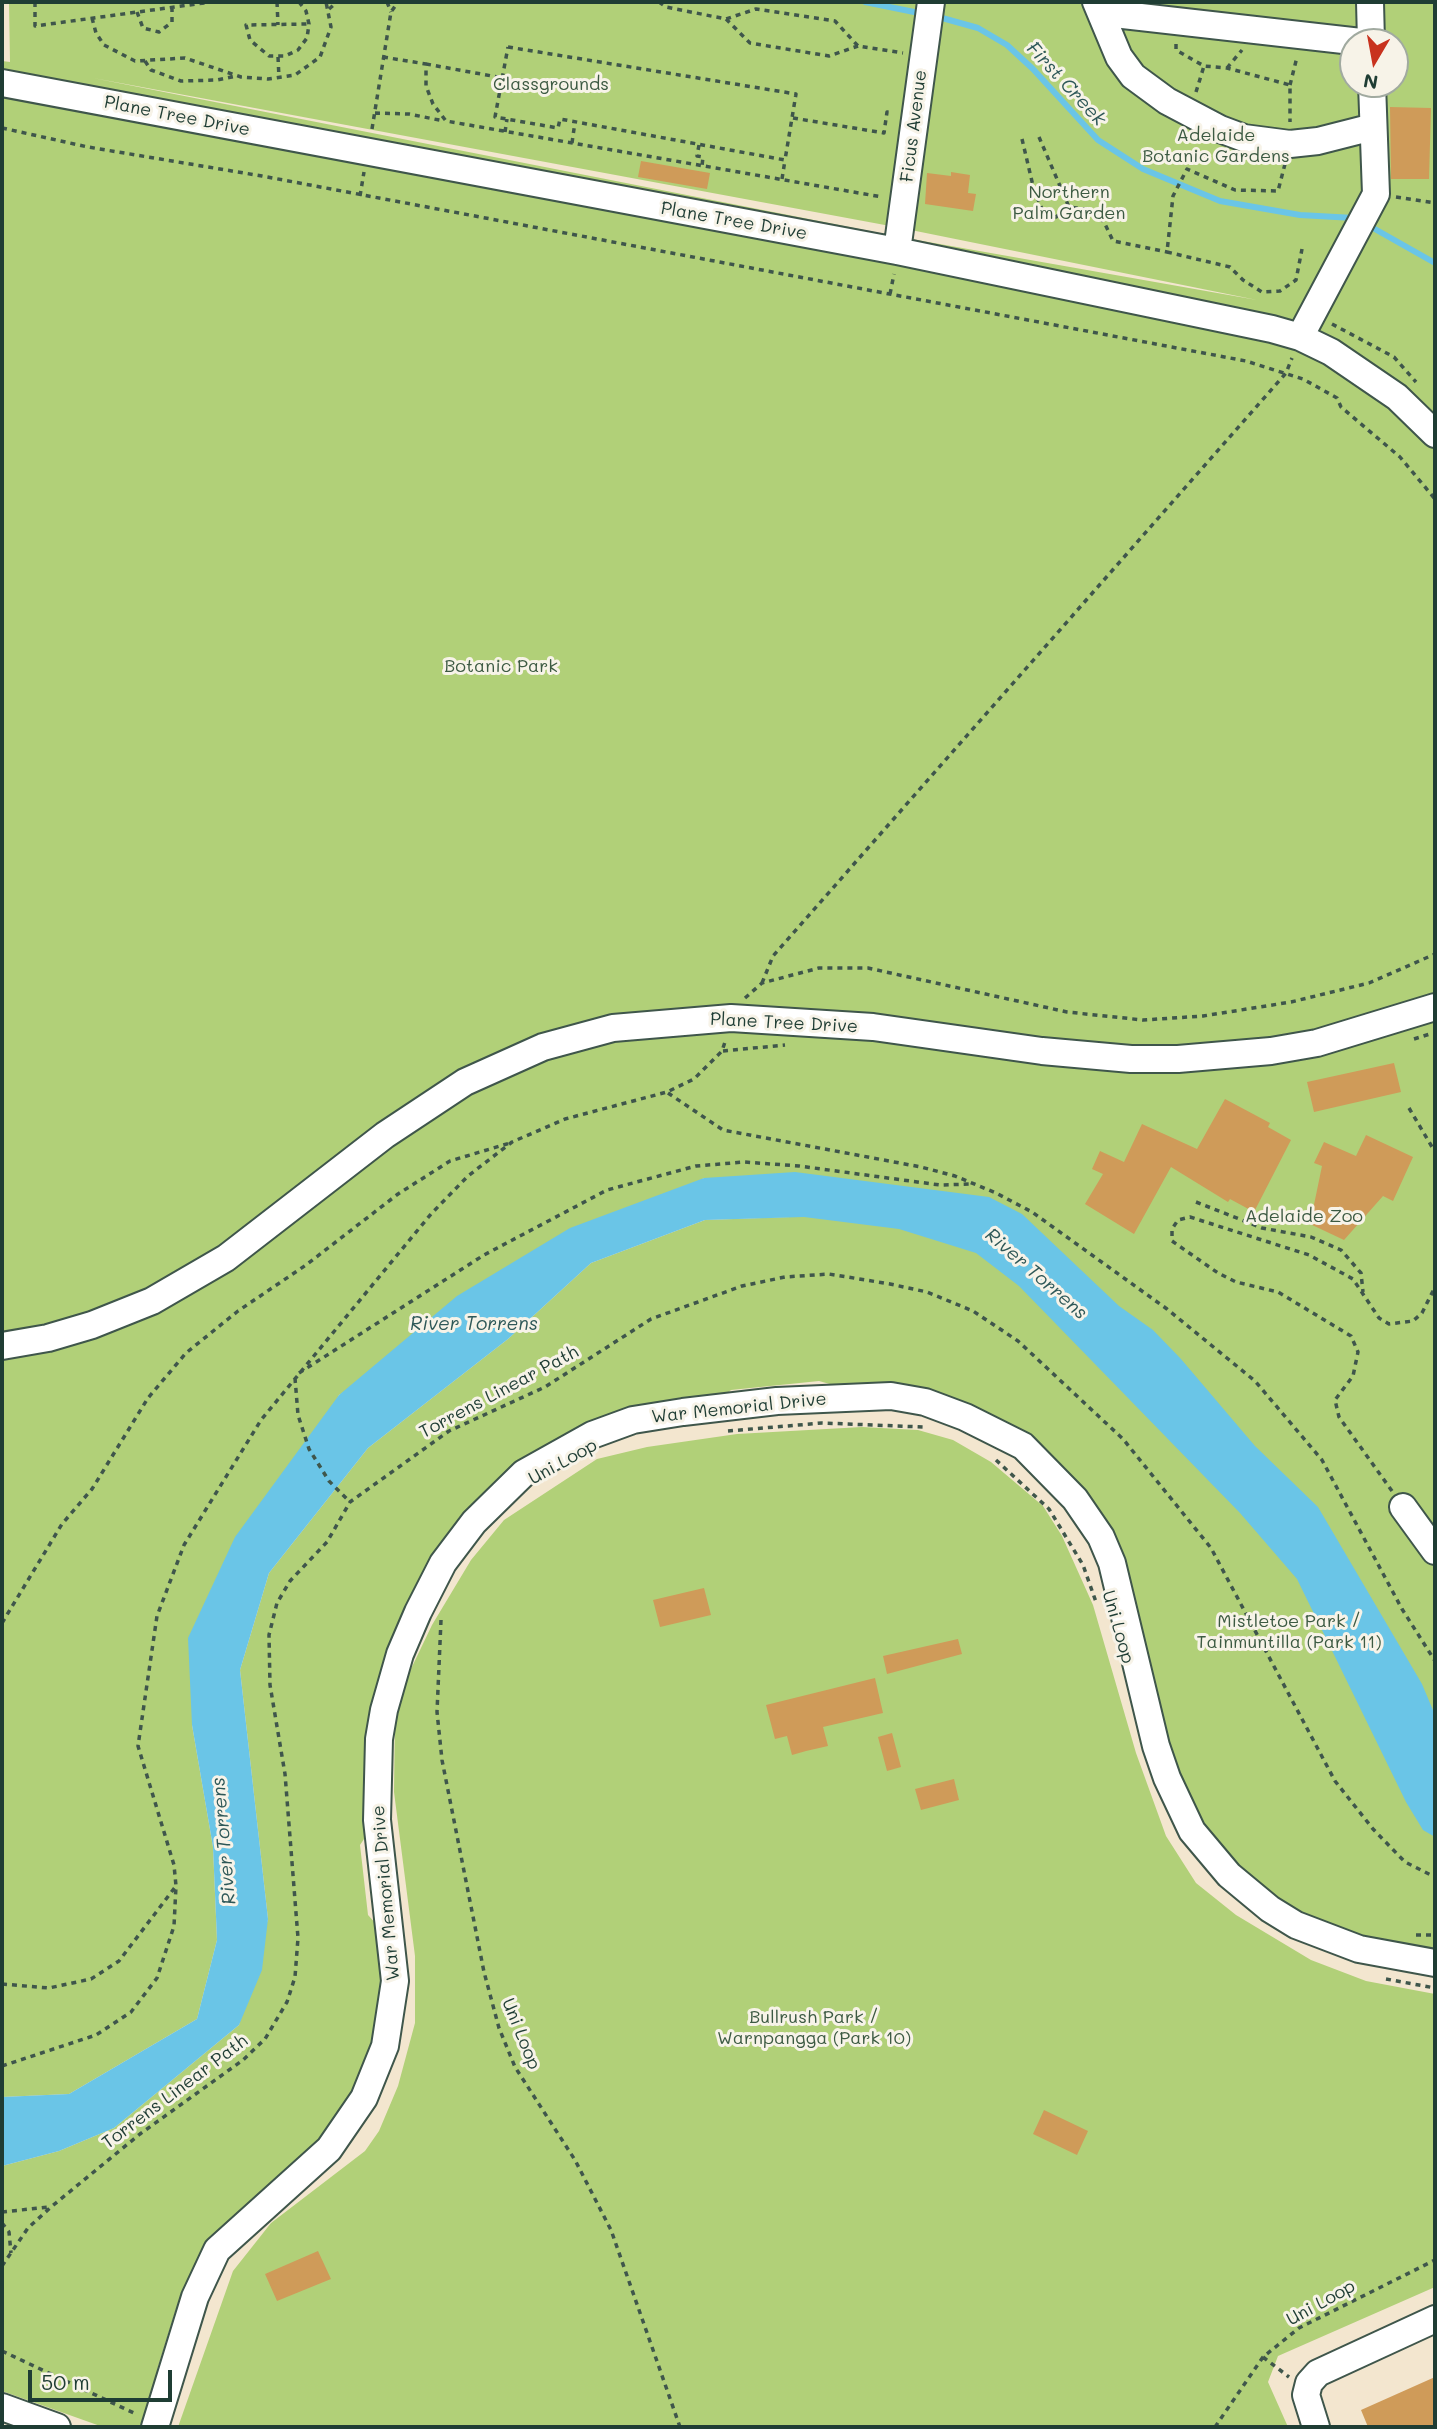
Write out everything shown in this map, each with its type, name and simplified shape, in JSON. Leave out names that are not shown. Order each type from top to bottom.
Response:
[{"type":"street","points":[[1370,2],[1371,28]]},
{"type":"street","points":[[1097,4],[1114,14],[1339,39]]},
{"type":"street","points":[[1097,4],[1119,57],[1143,84],[1193,117],[1244,138],[1290,144],[1318,141],[1373,127]]},
{"type":"street","name":"Ficus Avenue","points":[[897,251],[930,8]]},
{"type":"street","name":"Plane Tree Drive","points":[[2,83],[897,251],[1300,337],[1331,352],[1397,397],[1435,434]]},
{"type":"street","points":[[1300,337],[1366,214],[1373,127],[1372,98]]},
{"type":"street","name":"Plane Tree Drive","points":[[2,1346],[48,1338],[92,1325],[152,1301],[226,1258],[385,1135],[465,1082],[543,1046],[613,1028],[731,1017],[873,1027],[1042,1051],[1131,1059],[1167,1059],[1225,1057],[1306,1045],[1360,1032],[1435,1007]]},
{"type":"street","name":"War Memorial Drive","points":[[155,2426],[195,2297],[217,2250],[329,2149],[363,2098],[385,2046],[395,1981],[377,1820],[379,1740],[384,1710],[400,1654],[418,1612],[443,1563],[474,1522],[524,1473],[602,1431],[633,1420],[683,1412],[777,1401],[891,1396],[925,1402],[965,1417],[1023,1446],[1075,1499],[1101,1537],[1112,1563],[1157,1746],[1167,1778],[1192,1831],[1229,1875],[1270,1909],[1296,1925],[1359,1949],[1435,1963]]},
{"type":"street","points":[[1403,1507],[1435,1551]]},
{"type":"street","points":[[1316,2427],[1308,2408],[1308,2386],[1318,2372],[1435,2319]]},
{"type":"street","points":[[2,2407],[57,2427]]},
{"type":"path","points":[[35,2],[35,26],[211,2]]},
{"type":"path","points":[[276,2],[278,25]]},
{"type":"path","points":[[299,2],[306,11],[309,24],[303,45],[292,54],[278,57],[256,48],[247,33],[246,25],[309,24]]},
{"type":"path","points":[[92,18],[96,33],[104,45],[126,58],[145,61],[185,58],[238,75],[257,79],[278,78],[304,71],[320,57],[329,38],[329,9],[326,2]]},
{"type":"path","points":[[329,9],[337,2]]},
{"type":"path","points":[[387,2],[391,12]]},
{"type":"path","points":[[371,135],[392,2]]},
{"type":"path","points":[[391,12],[398,2]]},
{"type":"path","points":[[659,2],[666,7],[726,19],[756,9],[835,21],[858,46]]},
{"type":"path","points":[[136,12],[143,28],[159,32],[172,22],[172,7]]},
{"type":"path","points":[[726,19],[750,43],[829,56],[858,46],[923,56]]},
{"type":"path","points":[[1176,21],[1176,50],[1204,66],[1227,68],[1290,85]]},
{"type":"path","points":[[1290,144],[1290,85],[1303,35]]},
{"type":"path","points":[[782,180],[796,94],[508,47],[495,117],[558,128],[560,119],[785,160]]},
{"type":"path","points":[[278,57],[278,78]]},
{"type":"path","points":[[383,57],[503,78]]},
{"type":"path","points":[[145,61],[151,70],[181,81],[217,80],[238,75]]},
{"type":"path","points":[[426,64],[429,95],[446,121]]},
{"type":"path","points":[[793,118],[884,134],[887,112],[915,116]]},
{"type":"path","points":[[374,113],[409,114],[904,201]]},
{"type":"path","points":[[505,132],[507,119]]},
{"type":"path","points":[[572,143],[575,122]]},
{"type":"path","points":[[2,128],[88,147],[360,195],[1219,356],[1286,373],[1303,379],[1336,398],[1341,407],[1400,457],[1435,499]]},
{"type":"path","points":[[1039,137],[1069,207]]},
{"type":"path","points":[[1023,139],[1042,209],[1047,216],[1056,217],[1069,207],[1091,210],[1104,222],[1113,241],[1230,267],[1243,281],[1262,292],[1280,290],[1296,281],[1302,249]]},
{"type":"path","points":[[699,145],[697,156],[703,157],[702,166]]},
{"type":"path","points":[[360,195],[365,167]]},
{"type":"path","points":[[1167,252],[1173,196],[1187,169],[1235,190],[1278,191]]},
{"type":"path","points":[[1366,214],[1435,203]]},
{"type":"path","points":[[1311,313],[1394,357],[1419,385]]},
{"type":"path","points":[[762,983],[773,956],[1286,373]]},
{"type":"path","points":[[2,1623],[62,1524],[92,1489],[148,1398],[186,1353],[238,1311],[306,1265],[398,1194],[450,1161],[512,1142],[565,1119],[616,1103],[667,1092],[694,1079],[722,1051],[737,1004],[762,983],[819,968],[868,968],[1067,1012],[1143,1020],[1203,1016],[1291,1002],[1369,983],[1435,954]]},
{"type":"path","points":[[667,1092],[723,1130],[921,1167],[973,1183],[1032,1212],[1167,1309],[1255,1381],[1322,1460],[1402,1609],[1435,1661]]},
{"type":"path","points":[[1409,1108],[1435,1152]]},
{"type":"path","points":[[2,2066],[96,2035],[131,2012],[157,1978],[174,1926],[176,1886],[174,1865],[138,1746],[157,1616],[184,1545],[233,1463],[295,1376],[431,1214],[468,1176],[512,1142]]},
{"type":"path","points":[[295,1376],[484,1255],[607,1190],[696,1166],[744,1162],[799,1166],[940,1185],[973,1183]]},
{"type":"path","points":[[1196,1202],[1262,1228],[1311,1237],[1341,1250],[1361,1273],[1363,1294]]},
{"type":"path","points":[[1403,1507],[1339,1417],[1335,1400],[1353,1376],[1358,1352],[1351,1336],[1278,1292],[1236,1282],[1219,1273],[1172,1241],[1172,1228],[1178,1220],[1190,1217],[1309,1255],[1353,1279],[1379,1318],[1389,1324],[1413,1321],[1422,1312],[1435,1287]]},
{"type":"path","name":"Torrens Linear Path","points":[[2,2266],[28,2228],[51,2207],[141,2134],[243,2060],[265,2039],[287,2002],[295,1978],[298,1938],[285,1774],[270,1685],[268,1635],[276,1603],[289,1581],[327,1542],[350,1502],[449,1431],[545,1387],[651,1319],[694,1301],[785,1277],[829,1273],[927,1292],[973,1311],[1018,1341],[1123,1439],[1211,1548],[1335,1781],[1373,1829],[1405,1862],[1435,1877]]},
{"type":"path","points":[[295,1376],[296,1405],[309,1449],[338,1491],[350,1502]]},
{"type":"path","points":[[720,1432],[822,1423],[926,1427]]},
{"type":"path","name":"Uni Loop","points":[[992,1456],[1049,1508],[1083,1565],[1100,1614]]},
{"type":"path","name":"Uni Loop","points":[[443,1610],[438,1644],[442,1760],[484,1972],[499,2028],[515,2067],[575,2160],[611,2230],[680,2427]]},
{"type":"path","points":[[2,1984],[49,1988],[90,1979],[119,1961],[176,1886]]},
{"type":"path","points":[[1385,1979],[1435,1988]]},
{"type":"path","points":[[2,2212],[51,2207]]},
{"type":"path","points":[[2,2223],[9,2232],[11,2253]]},
{"type":"path","name":"Uni Loop","points":[[1215,2427],[1263,2357],[1299,2328],[1435,2260]]},
{"type":"path","points":[[2,2351],[107,2398],[155,2426]]},
{"type":"path","points":[[1263,2357],[1290,2378],[1308,2386]]},
{"type":"green space","name":"Botanic Park","points":[[9,2],[1435,2],[1435,1955],[1325,1929],[1273,1899],[1216,1846],[1174,1775],[1129,1592],[1027,1439],[819,1381],[731,1390],[722,1398],[670,1405],[493,1492],[369,1735],[364,1772],[366,1836],[360,1845],[368,1915],[378,1926],[382,1973],[381,2011],[375,2043],[353,2099],[176,2309],[157,2370],[158,2385],[145,2423],[134,2427],[103,2427],[2,2391],[2,2166],[59,2151],[114,2128],[239,2025],[268,1919],[240,1670],[269,1573],[368,1448],[508,1339],[591,1263],[705,1220],[790,1217],[704,1178],[339,1395],[192,1725],[213,1847],[217,1940],[197,2019],[69,2094],[2,2097],[2,61],[10,62]],"holes":[[[93,78],[901,228],[1257,300],[900,237]]]},
{"type":"green space","name":"Bullrush Park / Warnpangga (Park 10)","points":[[862,1427],[918,1430],[953,1440],[991,1462],[1043,1506],[1062,1536],[1093,1605],[1136,1753],[1166,1836],[1196,1883],[1236,1915],[1311,1960],[1366,1981],[1435,1994],[1435,2287],[1278,2356],[1268,2382],[1288,2427],[178,2427],[233,2271],[271,2223],[365,2151],[379,2131],[398,2086],[415,2023],[415,1956],[394,1792],[395,1716],[409,1673],[432,1625],[471,1560],[504,1520],[597,1459],[647,1447],[737,1434]]},
{"type":"water","name":"River Torrens","points":[[795,1172],[989,1197],[1022,1214],[1119,1306],[1153,1330],[1181,1359],[1255,1446],[1318,1507],[1422,1684],[1435,1715],[1435,1837],[1423,1830],[1406,1802],[1297,1579],[1240,1513],[1019,1286],[976,1253],[899,1229],[804,1217],[705,1220],[591,1263],[508,1339],[368,1448],[269,1573],[240,1670],[268,1919],[262,1970],[239,2025],[114,2128],[59,2151],[2,2166],[2,2097],[69,2094],[197,2019],[217,1940],[213,1847],[192,1725],[188,1638],[235,1537],[339,1395],[457,1296],[570,1228],[704,1178]]},
{"type":"building","points":[[1390,107],[1431,108],[1429,179],[1391,179]]},
{"type":"building","points":[[641,161],[710,173],[707,189],[638,177]]},
{"type":"building","points":[[951,172],[970,175],[968,193],[976,194],[973,211],[925,204],[927,173],[951,176]]},
{"type":"building","points":[[1394,1063],[1401,1092],[1314,1112],[1307,1082]]},
{"type":"building","points":[[1225,1099],[1270,1123],[1268,1127],[1291,1140],[1254,1212],[1230,1199],[1228,1202],[1171,1167],[1134,1234],[1085,1204],[1103,1174],[1092,1169],[1100,1151],[1124,1162],[1142,1124],[1197,1149]]},
{"type":"building","points":[[1366,1135],[1413,1157],[1393,1201],[1383,1196],[1344,1240],[1310,1224],[1322,1166],[1314,1163],[1324,1142],[1356,1156]]},
{"type":"building","points":[[704,1588],[711,1615],[660,1627],[653,1600]]},
{"type":"building","points":[[958,1639],[962,1654],[887,1674],[883,1656]]},
{"type":"building","points":[[875,1678],[883,1713],[823,1727],[828,1746],[792,1755],[787,1736],[775,1739],[766,1705]]},
{"type":"building","points":[[892,1733],[901,1767],[887,1771],[878,1737]]},
{"type":"building","points":[[954,1779],[959,1800],[921,1810],[915,1789]]},
{"type":"building","points":[[1044,2110],[1088,2131],[1077,2155],[1033,2134]]},
{"type":"building","points":[[318,2251],[331,2279],[277,2301],[265,2274]]},
{"type":"building","points":[[1435,2377],[1435,2427],[1368,2427],[1361,2410]]},
{"type":"waterway","name":"First Creek","points":[[865,2],[924,14]]},
{"type":"waterway","name":"First Creek","points":[[935,16],[978,28],[1007,45],[1033,69],[1098,140],[1143,169],[1220,201],[1300,215],[1354,218]]},
{"type":"waterway","name":"First Creek","points":[[1366,224],[1435,263]]},
{"type":"park label","name":"Classgrounds","points":[[551,84]]},
{"type":"park label","name":"Adelaide Botanic Gardens","points":[[1216,145]]},
{"type":"park label","name":"Northern Palm Garden","points":[[1069,202]]},
{"type":"park label","name":"Adelaide Zoo","points":[[1304,1216]]},
{"type":"park label","name":"Mistletoe Park / Tainmuntilla (Park 11)","points":[[1289,1631]]}]
